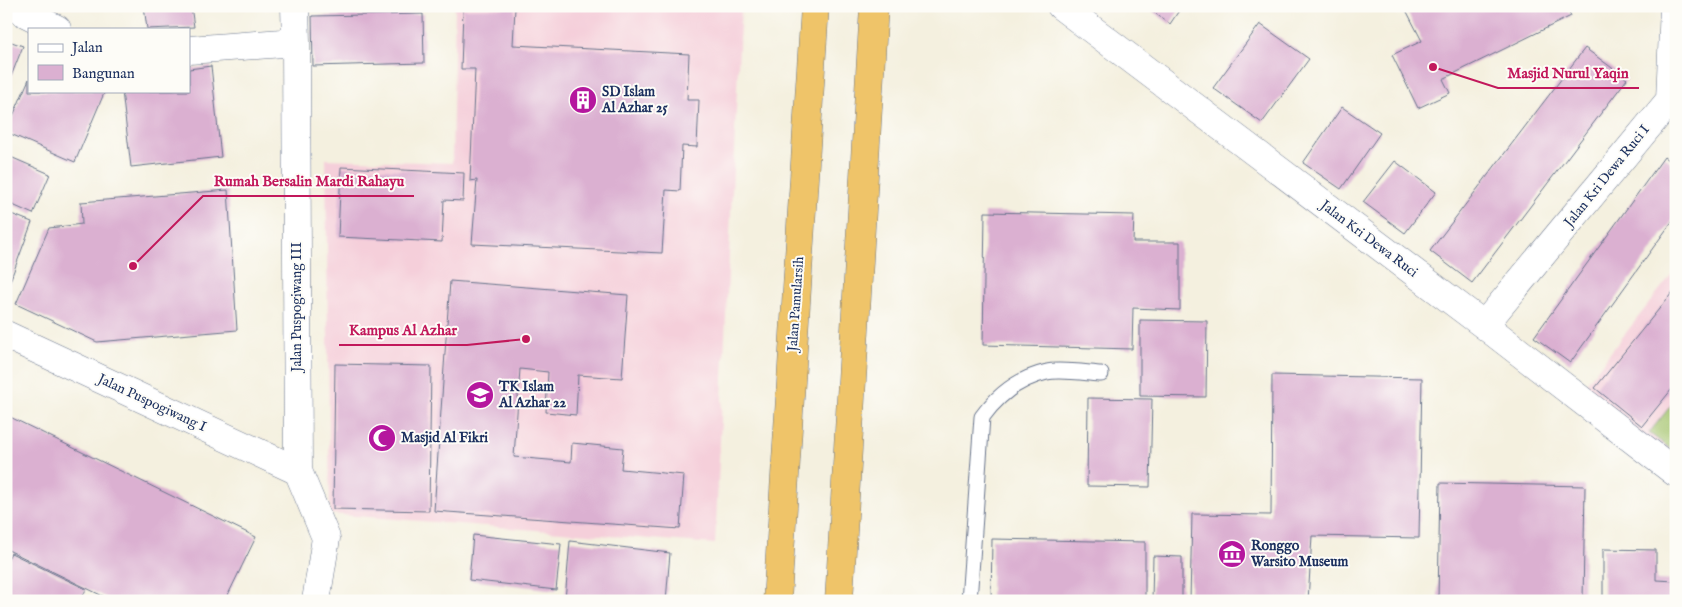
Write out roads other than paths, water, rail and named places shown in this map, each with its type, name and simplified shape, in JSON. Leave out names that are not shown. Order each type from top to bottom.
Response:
[{"type":"highway","name":"Jalan Pamularsih","points":[[777,601],[815,6]]},
{"type":"highway","points":[[839,601],[874,6]]},
{"type":"street","points":[[11,6],[55,28]]},
{"type":"street","name":"Jalan Puspogiwang III","points":[[295,6],[298,471],[326,538],[316,601]]},
{"type":"street","name":"Jalan Kri Dewa Ruci","points":[[1061,6],[1484,325],[1676,474]]},
{"type":"street","name":"Jalan Kri Dewa Ruci I","points":[[1484,325],[1673,102],[1674,6]]},
{"type":"street","points":[[190,50],[296,42]]},
{"type":"street","name":"Jalan Puspogiwang I","points":[[6,335],[298,471]]},
{"type":"lane","points":[[969,601],[982,417],[993,402],[1008,389],[1048,371],[1101,374]]},
{"type":"place","name":"Masjid Nurul Yaqin","points":[[1433,67]]},
{"type":"place","name":"SD Islam Al Azhar 25","points":[[583,100]]},
{"type":"place","name":"Rumah Bersalin Mardi Rahayu","points":[[133,266]]},
{"type":"place","name":"Kampus Al Azhar","points":[[526,339]]},
{"type":"place","name":"TK Islam Al Azhar 22","points":[[480,395]]},
{"type":"place","name":"Masjid Al Fikri","points":[[382,438]]},
{"type":"place","name":"Ronggo Warsito Museum","points":[[1232,554]]}]
